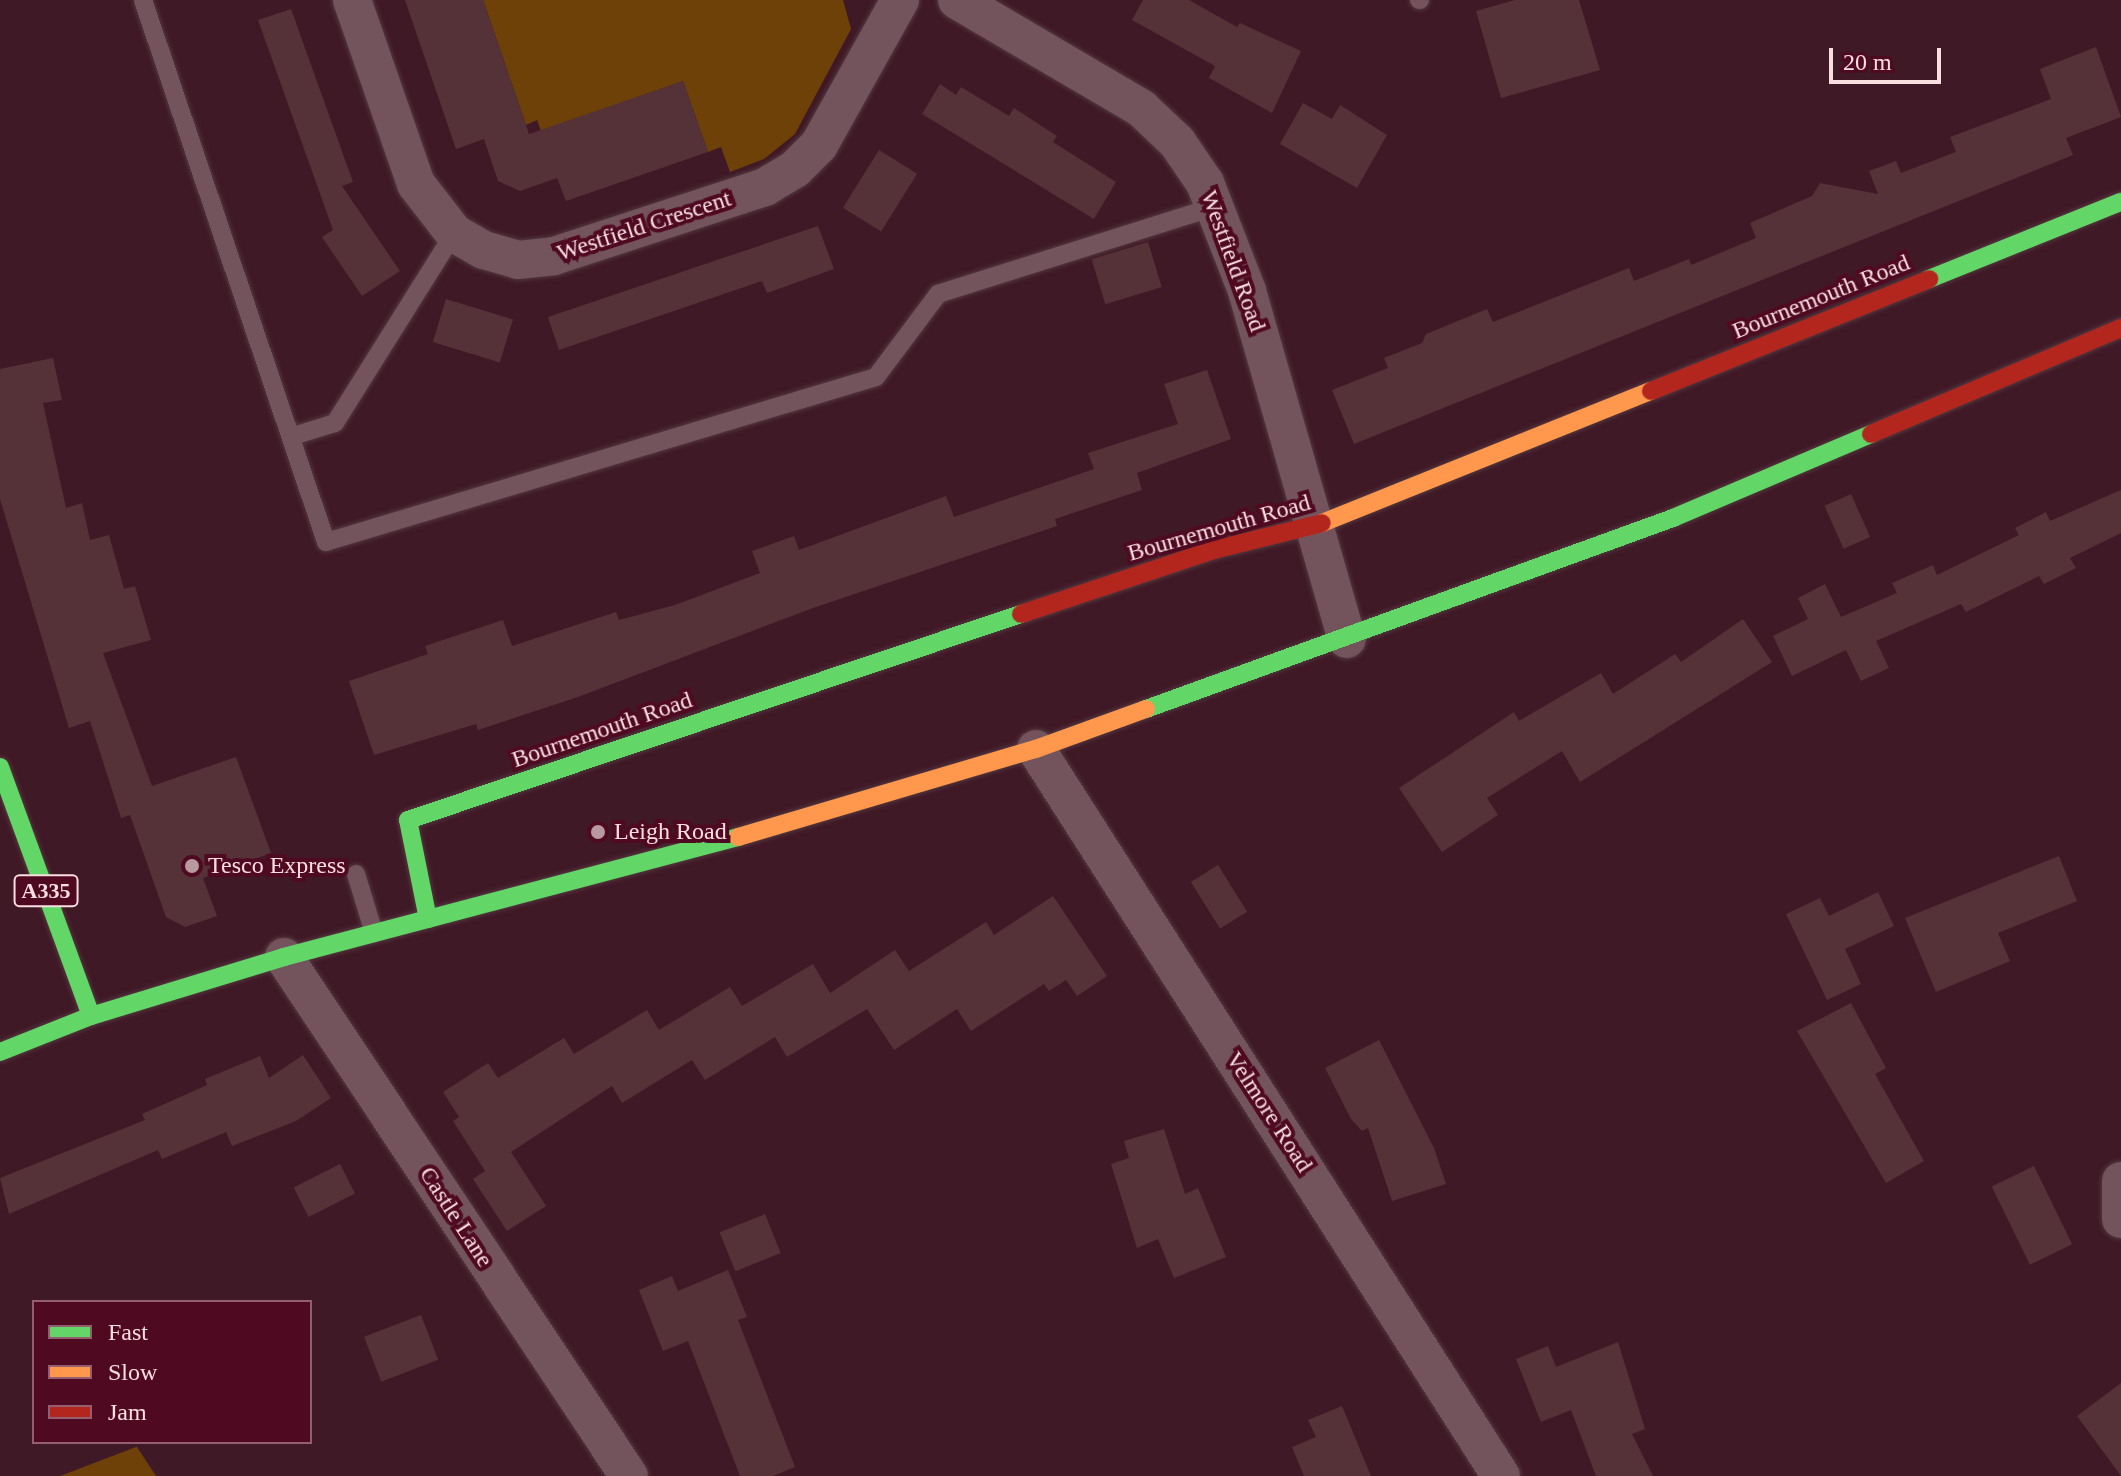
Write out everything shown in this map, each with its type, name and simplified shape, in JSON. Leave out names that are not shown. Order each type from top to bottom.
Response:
[{"type":"street","name":"Westfield Crescent","points":[[352,0],[416,184],[454,233],[484,250],[518,260],[554,256],[765,187],[795,169],[819,145],[900,0]]},
{"type":"street","name":"Westfield Road","points":[[957,0],[1141,108],[1177,142],[1217,206],[1247,291],[1347,639]]},
{"type":"street","name":"Bournemouth Road","points":[[428,919],[408,820],[1213,550],[1316,526],[2121,202]]},
{"type":"street","points":[[0,1052],[91,1016],[284,957],[728,840],[1036,749],[1347,639],[1673,518],[2121,328]]},
{"type":"street","name":"Velmore Road","points":[[1036,749],[1501,1476]]},
{"type":"street","name":"A335","points":[[0,767],[91,1016]]},
{"type":"street","name":"Castle Lane","points":[[284,957],[629,1476]]},
{"type":"street","points":[[2121,1181],[2121,1219]]},
{"type":"lane","points":[[143,0],[293,436],[326,542],[876,377],[938,294],[1217,206]]},
{"type":"lane","points":[[293,436],[335,423],[454,233]]},
{"type":"lane","points":[[356,874],[374,933]]},
{"type":"shaded area","points":[[483,0],[843,0],[851,29],[795,134],[764,159],[730,172],[721,147],[708,152],[683,81],[541,131],[537,120],[526,125]]},
{"type":"shaded area","points":[[136,1447],[156,1476],[60,1476]]},
{"type":"building","points":[[405,0],[483,0],[529,134],[683,81],[708,152],[566,201],[557,178],[520,191],[498,181],[484,139],[456,149]]},
{"type":"building","points":[[1143,0],[1189,0],[1237,27],[1240,23],[1301,51],[1272,113],[1209,78],[1215,66],[1132,20]]},
{"type":"building","points":[[1515,0],[1579,0],[1600,70],[1501,98],[1476,11]]},
{"type":"building","points":[[291,9],[353,182],[342,186],[400,271],[362,296],[322,237],[333,230],[258,20]]},
{"type":"building","points":[[2096,47],[2121,117],[2066,138],[2073,155],[1354,444],[1332,390],[1388,368],[1384,358],[1422,343],[1426,334],[1487,309],[1493,322],[1629,268],[1634,281],[1689,259],[1691,265],[1756,238],[1750,223],[1812,196],[1820,183],[1878,194],[1869,171],[1896,161],[1901,173],[1956,152],[1950,137],[2051,99],[2040,69]]},
{"type":"building","points":[[940,84],[956,95],[961,87],[1009,116],[1014,108],[1057,136],[1053,142],[1116,182],[1094,219],[922,114]]},
{"type":"building","points":[[1303,103],[1332,119],[1340,105],[1387,135],[1357,188],[1280,144]]},
{"type":"building","points":[[879,150],[917,174],[881,232],[843,208]]},
{"type":"building","points":[[818,226],[834,269],[767,293],[762,281],[559,350],[548,317]]},
{"type":"building","points":[[1148,242],[1162,287],[1105,304],[1092,259]]},
{"type":"building","points":[[446,299],[513,319],[500,362],[433,342]]},
{"type":"building","points":[[53,358],[62,400],[43,403],[66,508],[82,503],[90,540],[109,535],[124,589],[135,586],[151,640],[103,653],[152,786],[236,757],[271,853],[203,878],[217,916],[185,927],[166,917],[130,815],[121,818],[90,721],[69,728],[0,499],[0,369]]},
{"type":"building","points":[[1207,370],[1231,439],[1137,473],[1142,490],[1055,519],[1057,526],[813,608],[578,697],[478,730],[476,724],[374,755],[349,681],[428,654],[425,646],[503,620],[512,646],[616,612],[619,620],[675,605],[760,573],[752,551],[794,536],[799,550],[946,496],[954,517],[1094,469],[1088,453],[1178,424],[1164,384]]},
{"type":"building","points":[[2121,490],[2121,533],[2070,558],[2076,568],[2044,584],[2039,576],[1966,612],[1961,604],[1876,641],[1889,668],[1861,681],[1846,650],[1792,676],[1773,636],[1808,619],[1798,598],[1825,584],[1841,617],[1897,593],[1892,583],[1933,565],[1937,575],[2019,535],[2015,528],[2046,512],[2050,521]]},
{"type":"building","points":[[1851,494],[1870,537],[1844,549],[1825,506]]},
{"type":"building","points":[[1743,619],[1772,662],[1580,782],[1562,751],[1487,798],[1498,815],[1442,852],[1399,788],[1514,712],[1519,721],[1601,673],[1613,694],[1675,654],[1681,662]]},
{"type":"building","points":[[2059,856],[2077,901],[1998,933],[2010,961],[1936,992],[1905,918]]},
{"type":"building","points":[[1218,865],[1247,912],[1220,929],[1191,882]]},
{"type":"building","points":[[1878,892],[1894,926],[1845,949],[1861,984],[1827,1000],[1786,914],[1820,898],[1829,916]]},
{"type":"building","points":[[1053,896],[1107,976],[1077,996],[1066,980],[1049,991],[1044,984],[971,1031],[957,1009],[894,1050],[867,1009],[787,1057],[775,1037],[705,1080],[692,1060],[622,1103],[612,1086],[511,1152],[546,1206],[507,1231],[473,1179],[485,1171],[453,1121],[459,1117],[443,1092],[488,1063],[498,1078],[564,1038],[574,1054],[647,1010],[659,1030],[730,987],[742,1006],[813,964],[830,993],[895,950],[909,971],[986,922],[994,935]]},
{"type":"building","points":[[1851,1003],[1886,1068],[1875,1074],[1924,1161],[1886,1183],[1797,1031]]},
{"type":"building","points":[[1379,1040],[1434,1148],[1446,1184],[1392,1201],[1368,1128],[1362,1131],[1351,1119],[1325,1068]]},
{"type":"building","points":[[303,1055],[331,1098],[296,1121],[232,1146],[226,1132],[162,1159],[158,1150],[9,1214],[0,1178],[145,1120],[142,1114],[207,1085],[205,1079],[260,1056],[269,1078]]},
{"type":"building","points":[[1164,1129],[1185,1194],[1198,1188],[1226,1257],[1174,1278],[1158,1239],[1137,1248],[1111,1164],[1129,1158],[1124,1141]]},
{"type":"building","points":[[340,1164],[355,1193],[309,1217],[294,1188]]},
{"type":"building","points":[[2034,1166],[2072,1244],[2030,1265],[1992,1187]]},
{"type":"building","points":[[765,1214],[781,1253],[735,1271],[720,1232]]},
{"type":"building","points":[[728,1270],[747,1317],[738,1320],[795,1467],[773,1476],[740,1476],[688,1341],[663,1351],[639,1290],[672,1276],[678,1291]]},
{"type":"building","points":[[421,1315],[438,1360],[381,1382],[364,1337]]},
{"type":"building","points":[[1618,1342],[1645,1429],[1632,1434],[1653,1476],[1596,1476],[1571,1410],[1541,1422],[1516,1359],[1548,1346],[1556,1367]]},
{"type":"building","points":[[2121,1383],[2121,1476],[2077,1416]]},
{"type":"building","points":[[1342,1406],[1371,1476],[1304,1476],[1292,1447],[1316,1437],[1308,1420]]},
{"type":"traffic: fast","points":[[1929,279],[2121,202]]},
{"type":"traffic: fast","points":[[1146,709],[1673,518],[1871,434]]},
{"type":"traffic: fast","points":[[428,919],[408,820],[1021,614]]},
{"type":"traffic: fast","points":[[0,767],[91,1016]]},
{"type":"traffic: fast","points":[[0,1052],[91,1016],[284,957],[738,837]]},
{"type":"traffic: slow","points":[[1322,523],[1651,391]]},
{"type":"traffic: slow","points":[[738,837],[1036,749],[1146,709]]},
{"type":"traffic: jam","points":[[1651,391],[1929,279]]},
{"type":"traffic: jam","points":[[1871,434],[2121,328]]},
{"type":"traffic: jam","points":[[1021,614],[1213,550],[1322,523]]},
{"type":"place","name":"Leigh Road","points":[[598,832]]},
{"type":"place","name":"Tesco Express","points":[[192,866]]}]
